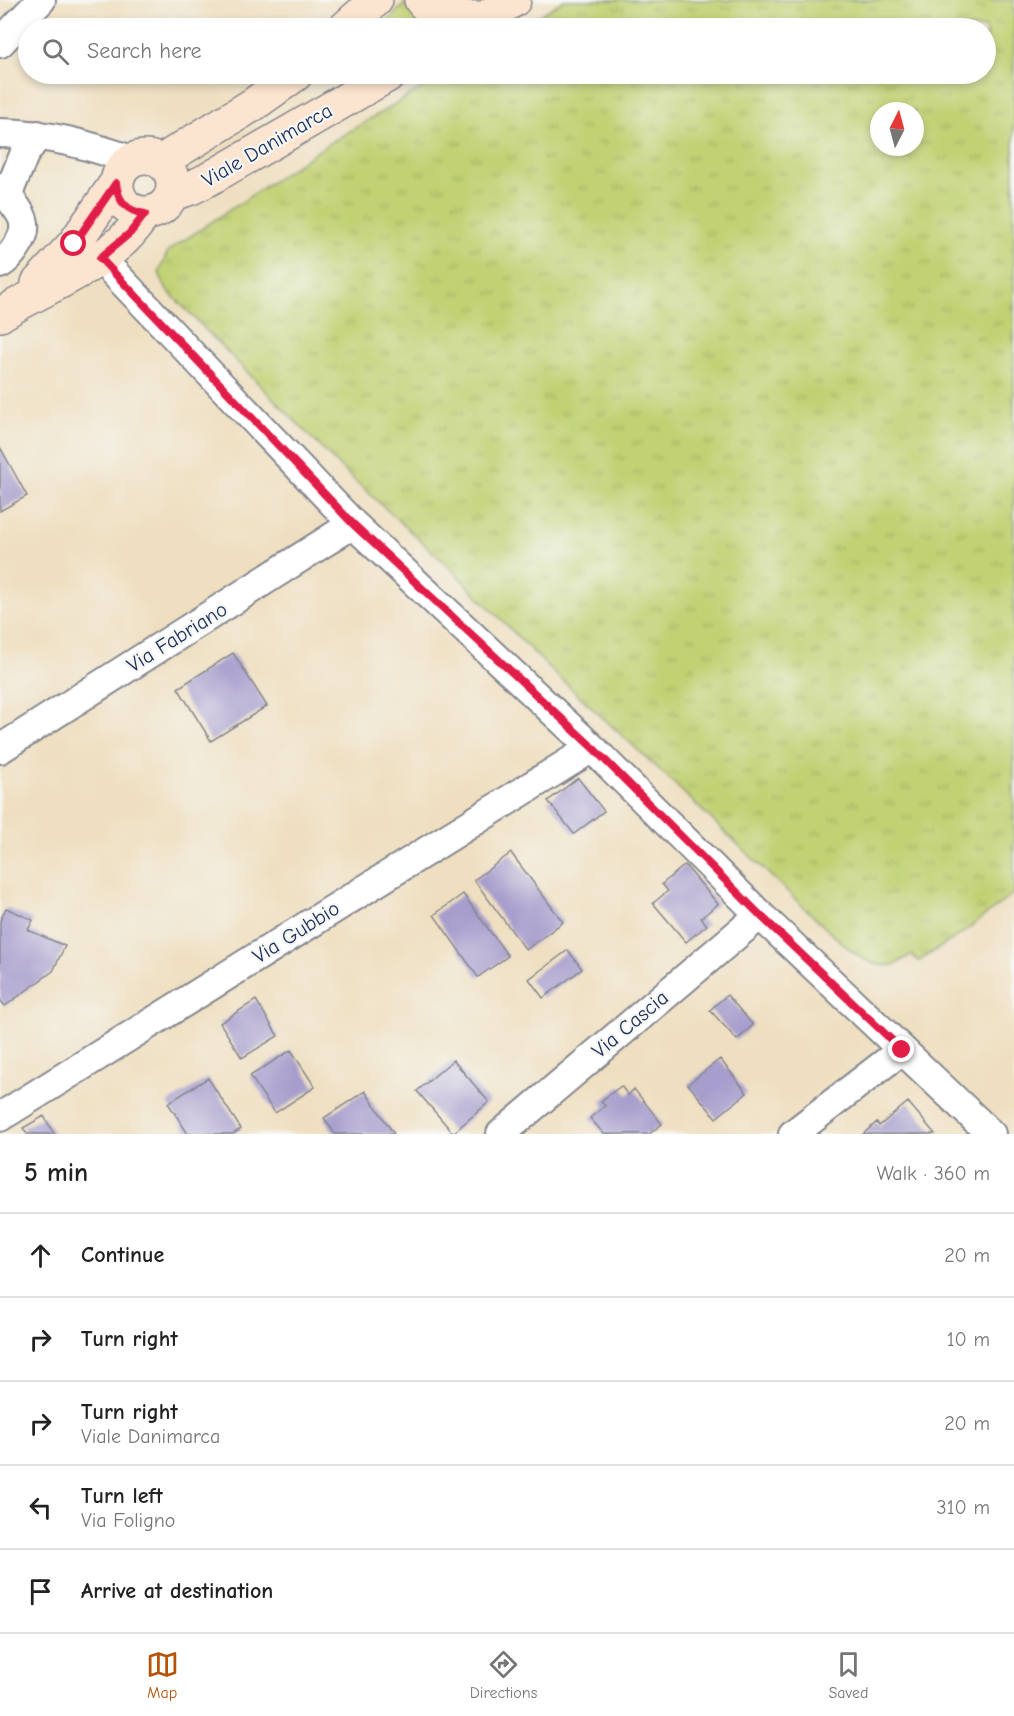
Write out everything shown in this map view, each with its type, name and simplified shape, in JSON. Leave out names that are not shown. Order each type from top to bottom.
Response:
[{"type":"main road","points":[[356,18],[376,0]]},
{"type":"main road","points":[[421,0],[425,5],[443,15],[467,18]]},
{"type":"main road","points":[[485,18],[514,0]]},
{"type":"main road","points":[[10,308],[74,244],[136,168],[254,104],[282,84]]},
{"type":"main road","name":"Viale Danimarca","points":[[172,194],[207,180],[373,84]]},
{"type":"main road","points":[[136,168],[167,168],[172,176],[172,194],[168,202],[153,213],[145,214],[127,208],[117,193],[136,168]]},
{"type":"main road","points":[[10,308],[100,258],[130,233],[145,214]]},
{"type":"street","points":[[24,18],[41,0]]},
{"type":"street","points":[[0,43],[18,24]]},
{"type":"street","points":[[0,133],[38,135],[88,145],[136,168]]},
{"type":"street","points":[[4,261],[24,236],[26,225],[3,192],[38,135]]},
{"type":"street","points":[[100,258],[353,524],[592,747],[760,915],[991,1134]]},
{"type":"street","name":"Via Fabriano","points":[[0,749],[353,524]]},
{"type":"street","name":"Via Gubbio","points":[[0,1117],[592,747]]},
{"type":"street","name":"Via Cascia","points":[[501,1134],[760,915]]},
{"type":"street","points":[[793,1134],[902,1050]]},
{"type":"green space","points":[[408,0],[425,18],[391,18]]},
{"type":"green space","points":[[564,0],[1014,0],[1014,893],[964,932],[919,961],[911,955],[898,963],[884,966],[861,958],[834,936],[553,672],[446,564],[339,466],[166,289],[159,272],[168,251],[330,143],[428,84],[996,84],[996,18],[535,18]]},
{"type":"building","points":[[0,447],[27,496],[0,511]]},
{"type":"building","points":[[233,653],[267,706],[211,741],[178,688]]},
{"type":"building","points":[[578,778],[604,811],[574,834],[548,801]]},
{"type":"building","points":[[511,853],[563,922],[526,950],[474,880]]},
{"type":"building","points":[[685,865],[718,904],[701,918],[707,925],[686,942],[653,903],[668,891],[662,884]]},
{"type":"building","points":[[463,894],[508,956],[478,977],[434,915]]},
{"type":"building","points":[[6,908],[33,920],[28,930],[65,946],[53,971],[5,1006],[0,1000],[0,921]]},
{"type":"building","points":[[568,950],[582,969],[543,998],[529,979]]},
{"type":"building","points":[[727,995],[753,1025],[737,1040],[710,1010]]},
{"type":"building","points":[[256,1000],[278,1036],[242,1058],[220,1023]]},
{"type":"building","points":[[291,1050],[315,1087],[275,1113],[250,1076]]},
{"type":"building","points":[[720,1059],[747,1093],[716,1118],[688,1084]]},
{"type":"building","points":[[453,1060],[489,1102],[453,1133],[417,1091]]},
{"type":"building","points":[[208,1078],[241,1129],[233,1134],[188,1134],[168,1103]]},
{"type":"building","points":[[621,1086],[628,1095],[634,1089],[662,1124],[649,1134],[604,1134],[590,1118],[605,1106],[601,1101]]},
{"type":"building","points":[[365,1091],[394,1134],[335,1134],[324,1118]]},
{"type":"building","points":[[908,1102],[935,1134],[863,1134],[877,1122],[879,1126]]},
{"type":"building","points":[[44,1116],[54,1134],[27,1134],[23,1128]]},
{"type":"route","points":[[74,244],[116,183],[117,193],[127,208],[145,214],[130,233],[100,258],[353,524],[592,747],[760,915],[902,1050]]}]
